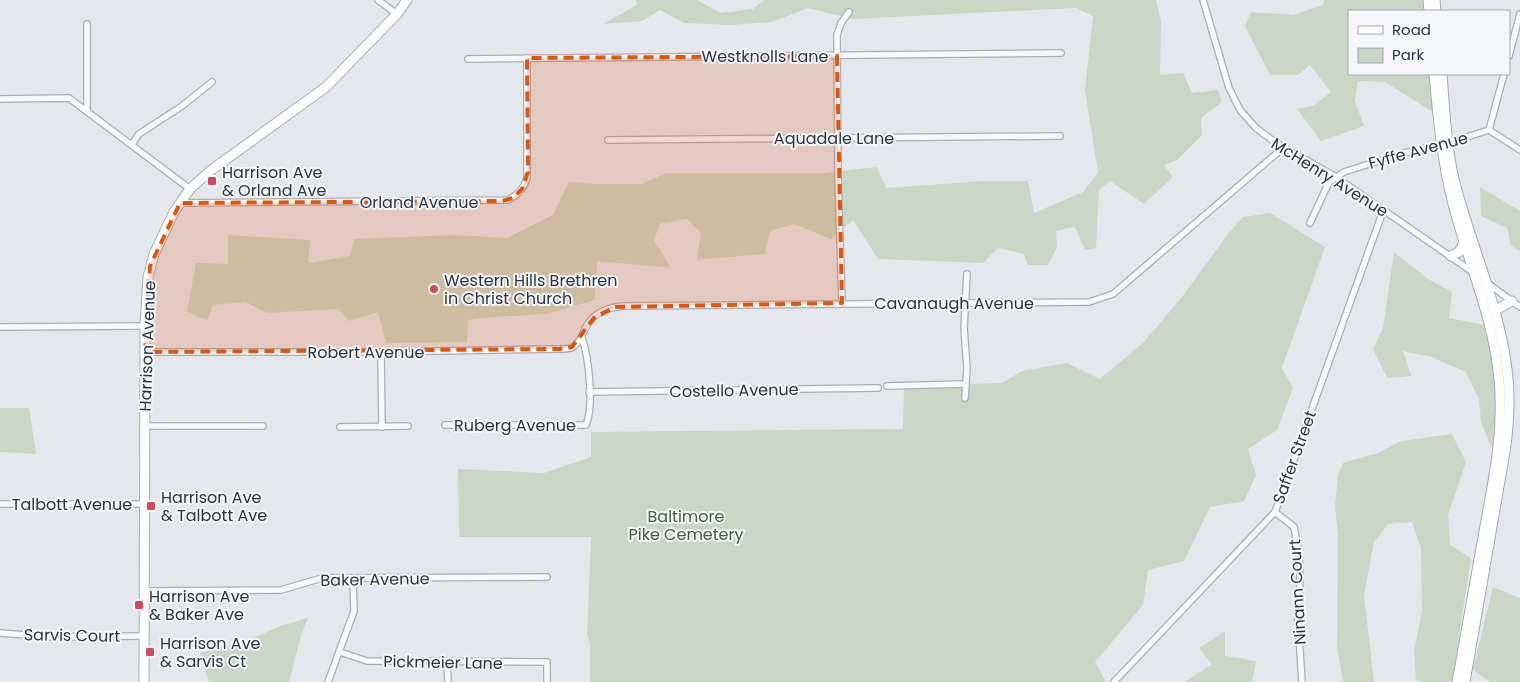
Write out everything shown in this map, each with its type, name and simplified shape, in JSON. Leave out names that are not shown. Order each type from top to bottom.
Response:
[{"type":"main road","name":"Harrison Avenue","points":[[144,682],[145,326],[148,277],[158,243],[180,202],[190,189],[210,171],[326,87],[397,14],[407,0]]},
{"type":"main road","points":[[1434,75],[1453,205],[1492,336],[1499,379],[1501,419],[1498,455],[1457,682]]},
{"type":"main road","points":[[1442,75],[1444,144],[1486,282],[1508,370],[1508,429],[1465,682]]},
{"type":"main road","points":[[1451,256],[1459,252],[1464,242]]},
{"type":"main road","points":[[1494,311],[1512,301]]},
{"type":"street","points":[[378,0],[397,14]]},
{"type":"street","name":"McHenry Avenue","points":[[1203,0],[1229,88],[1244,115],[1256,128],[1284,147],[1336,177],[1451,256],[1520,307]]},
{"type":"street","points":[[842,304],[837,56],[838,29],[849,12]]},
{"type":"street","points":[[1510,52],[1520,14]]},
{"type":"street","points":[[87,24],[87,110]]},
{"type":"street","name":"Westknolls Lane","points":[[468,59],[1062,53]]},
{"type":"street","name":"Orland Avenue","points":[[180,202],[492,202],[513,198],[522,189],[527,178],[527,58]]},
{"type":"street","points":[[1489,130],[1504,75]]},
{"type":"street","points":[[132,144],[139,134],[182,106],[212,82]]},
{"type":"street","points":[[0,98],[69,98],[190,189]]},
{"type":"street","name":"Fyffe Avenue","points":[[1336,177],[1353,168],[1489,130],[1520,150]]},
{"type":"street","name":"Aquadale Lane","points":[[608,140],[1060,136]]},
{"type":"street","name":"Cavanaugh Avenue","points":[[582,338],[588,324],[594,318],[615,307],[1089,302],[1113,294],[1284,147]]},
{"type":"street","points":[[1310,224],[1328,185],[1336,177]]},
{"type":"street","name":"Saffer Street","points":[[1114,682],[1275,512],[1383,210]]},
{"type":"street","points":[[965,398],[967,368],[964,328],[967,303],[967,274]]},
{"type":"street","points":[[0,327],[145,326]]},
{"type":"street","points":[[582,338],[587,352],[589,392]]},
{"type":"street","name":"Robert Avenue","points":[[145,352],[380,352],[560,349],[572,348],[582,338]]},
{"type":"street","points":[[380,352],[382,427]]},
{"type":"street","points":[[887,386],[965,384]]},
{"type":"street","name":"Costello Avenue","points":[[589,392],[878,388]]},
{"type":"street","name":"Ruberg Avenue","points":[[444,425],[586,425],[590,416],[589,392]]},
{"type":"street","points":[[145,426],[263,426]]},
{"type":"street","points":[[340,427],[408,426]]},
{"type":"street","name":"Talbott Avenue","points":[[0,504],[144,504]]},
{"type":"street","name":"Ninann Court","points":[[1275,512],[1294,527],[1299,554],[1298,620],[1302,682]]},
{"type":"street","name":"Baker Avenue","points":[[144,591],[281,590],[322,578],[547,577]]},
{"type":"street","points":[[328,682],[354,611],[353,579]]},
{"type":"street","name":"Sarvis Court","points":[[0,633],[53,637],[145,636]]},
{"type":"street","name":"Pickmeier Lane","points":[[340,652],[367,661],[547,662],[547,682]]},
{"type":"street","points":[[447,662],[448,682]]},
{"type":"highlighted area","points":[[837,56],[842,303],[615,307],[594,318],[572,347],[559,349],[145,352],[150,266],[180,203],[502,201],[513,198],[522,189],[528,172],[527,58]]},
{"type":"green space","points":[[636,0],[697,0],[721,13],[753,9],[764,0],[1156,0],[1161,22],[1160,75],[1183,73],[1192,93],[1218,90],[1222,102],[1201,118],[1202,135],[1177,160],[1164,165],[1173,177],[1144,204],[1110,181],[1099,190],[1096,248],[1085,250],[1075,227],[1056,231],[1057,247],[1048,265],[1028,265],[1024,254],[998,248],[983,263],[878,259],[853,220],[831,239],[794,224],[770,231],[765,254],[697,260],[701,233],[687,219],[660,223],[654,241],[671,268],[597,261],[595,300],[545,314],[468,320],[467,342],[386,343],[378,312],[349,321],[339,309],[267,313],[245,302],[213,305],[207,320],[187,312],[196,263],[228,264],[228,235],[310,240],[308,263],[350,256],[354,239],[455,235],[507,238],[553,215],[569,182],[642,184],[666,173],[825,173],[877,167],[886,188],[983,181],[1028,181],[1034,213],[1083,192],[1098,173],[1085,90],[1093,16],[1076,8],[853,19],[808,8],[772,22],[731,25],[684,23],[660,10],[642,21],[603,24],[637,5]]},
{"type":"green space","points":[[1324,0],[1423,0],[1424,10],[1348,10],[1348,75],[1430,75],[1433,112],[1385,82],[1358,81],[1355,101],[1364,126],[1321,141],[1297,109],[1313,106],[1331,92],[1310,65],[1298,75],[1270,75],[1245,26],[1251,12],[1293,15],[1323,5]]},
{"type":"green space","points":[[1480,187],[1520,211],[1520,251],[1511,246],[1507,228],[1481,216]]},
{"type":"green space","name":"Baltimore Pike Cemetery","points":[[1270,213],[1325,247],[1282,368],[1293,388],[1277,430],[1248,449],[1256,475],[1244,501],[1210,507],[1184,561],[1148,570],[1143,605],[1095,662],[1106,682],[590,682],[590,643],[587,635],[591,537],[459,537],[458,469],[544,473],[591,457],[591,432],[903,429],[904,386],[1002,383],[1022,371],[1067,363],[1100,379],[1144,342],[1182,297],[1228,234],[1243,217]]},
{"type":"green space","points":[[1394,252],[1428,279],[1452,292],[1449,318],[1484,325],[1496,376],[1495,425],[1492,449],[1481,422],[1479,399],[1466,372],[1431,357],[1403,351],[1411,376],[1387,378],[1373,349],[1383,328]]},
{"type":"green space","points":[[0,408],[29,408],[36,454],[0,452]]},
{"type":"green space","points":[[1452,434],[1466,462],[1448,515],[1450,545],[1471,558],[1452,682],[1424,682],[1416,680],[1414,652],[1422,611],[1421,548],[1412,522],[1388,524],[1374,542],[1364,595],[1374,682],[1343,682],[1337,646],[1338,535],[1335,506],[1338,475],[1343,463],[1378,453],[1401,441]]},
{"type":"green space","points":[[1493,587],[1520,598],[1520,682],[1490,682],[1473,670]]},
{"type":"green space","points":[[308,618],[301,635],[289,682],[209,682],[200,653],[247,641],[280,626]]},
{"type":"green space","points":[[1225,631],[1225,656],[1256,661],[1252,682],[1185,682],[1212,664],[1199,648]]},
{"type":"place","name":"Harrison Ave & Orland Ave","points":[[212,181]]},
{"type":"place","name":"Western Hills Brethren in Christ Church","points":[[434,289]]},
{"type":"place","name":"Harrison Ave & Talbott Ave","points":[[151,506]]},
{"type":"place","name":"Harrison Ave & Baker Ave","points":[[139,605]]},
{"type":"place","name":"Harrison Ave & Sarvis Ct","points":[[150,652]]}]
